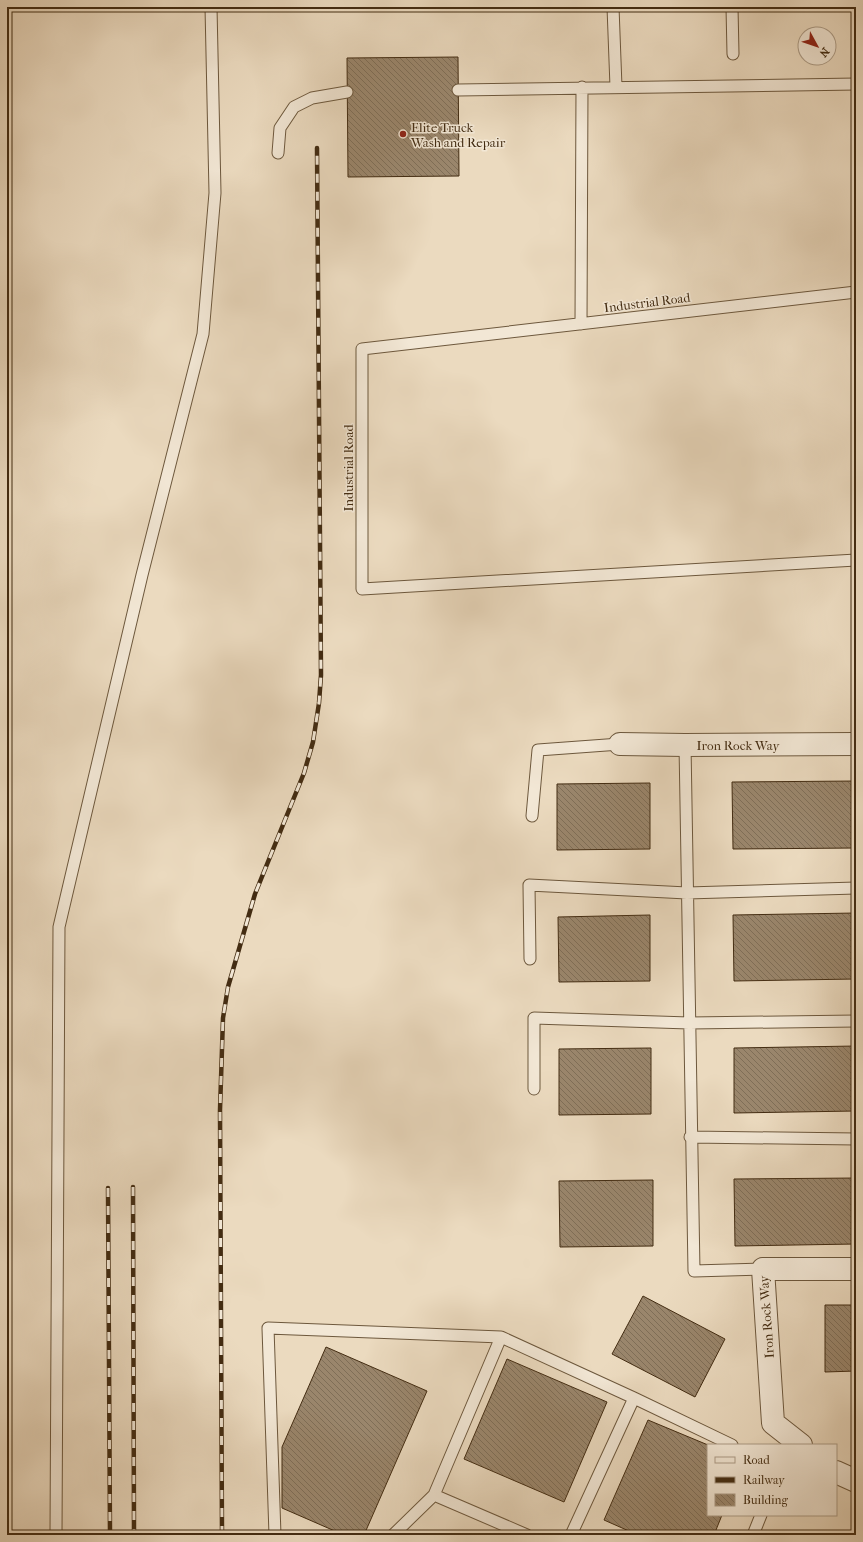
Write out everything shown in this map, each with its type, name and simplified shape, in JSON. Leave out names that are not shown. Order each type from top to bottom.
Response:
[{"type":"street","name":"Iron Rock Way","points":[[620,744],[856,744]]},
{"type":"street","name":"Iron Rock Way","points":[[800,1444],[773,1423],[763,1269],[856,1269]]},
{"type":"street","points":[[837,1472],[856,1481]]},
{"type":"lane","points":[[56,1535],[59,927],[142,575],[203,334],[215,193],[211,7]]},
{"type":"lane","points":[[613,7],[616,87]]},
{"type":"lane","points":[[732,7],[733,54]]},
{"type":"lane","points":[[458,90],[856,84]]},
{"type":"lane","points":[[581,324],[582,87]]},
{"type":"lane","points":[[278,153],[280,128],[294,107],[312,98],[347,92]]},
{"type":"lane","name":"Industrial Road","points":[[856,292],[362,349],[362,589],[856,560]]},
{"type":"lane","points":[[532,816],[538,750],[620,744]]},
{"type":"lane","points":[[685,745],[690,1137],[694,1271],[763,1269]]},
{"type":"lane","points":[[530,959],[529,885],[687,893],[856,888]]},
{"type":"lane","points":[[534,1089],[534,1018],[689,1023],[856,1021]]},
{"type":"lane","points":[[690,1137],[856,1139]]},
{"type":"lane","points":[[275,1535],[268,1328],[501,1337],[730,1444]]},
{"type":"lane","points":[[393,1535],[434,1495],[501,1337]]},
{"type":"lane","points":[[571,1535],[634,1398]]},
{"type":"lane","points":[[434,1495],[527,1535]]},
{"type":"lane","points":[[753,1535],[761,1516]]},
{"type":"building","name":"Elite Truck Wash and Repair","points":[[458,57],[459,176],[348,177],[347,58]]},
{"type":"building","points":[[856,781],[856,848],[733,849],[732,782]]},
{"type":"building","points":[[650,783],[650,849],[557,850],[557,784]]},
{"type":"building","points":[[856,913],[856,979],[734,981],[733,915]]},
{"type":"building","points":[[650,915],[650,981],[559,982],[558,917]]},
{"type":"building","points":[[856,1046],[856,1111],[734,1113],[734,1048]]},
{"type":"building","points":[[651,1048],[651,1114],[559,1115],[559,1049]]},
{"type":"building","points":[[856,1178],[856,1244],[735,1246],[734,1179]]},
{"type":"building","points":[[653,1180],[653,1246],[560,1247],[559,1181]]},
{"type":"building","points":[[643,1296],[725,1339],[695,1397],[612,1354]]},
{"type":"building","points":[[825,1305],[856,1305],[856,1371],[825,1372]]},
{"type":"building","points":[[326,1347],[427,1391],[364,1535],[344,1535],[282,1508],[282,1447]]},
{"type":"building","points":[[507,1359],[607,1402],[564,1502],[464,1459]]},
{"type":"building","points":[[648,1420],[707,1445],[707,1516],[722,1516],[714,1535],[638,1535],[604,1520]]},
{"type":"railway","points":[[222,1535],[220,1110],[223,1018],[228,987],[255,894],[304,773],[313,742],[319,703],[321,675],[317,148]]},
{"type":"railway","points":[[133,1187],[134,1535]]},
{"type":"railway","points":[[108,1188],[110,1535]]},
{"type":"place","name":"Elite Truck Wash and Repair","points":[[403,134]]}]
